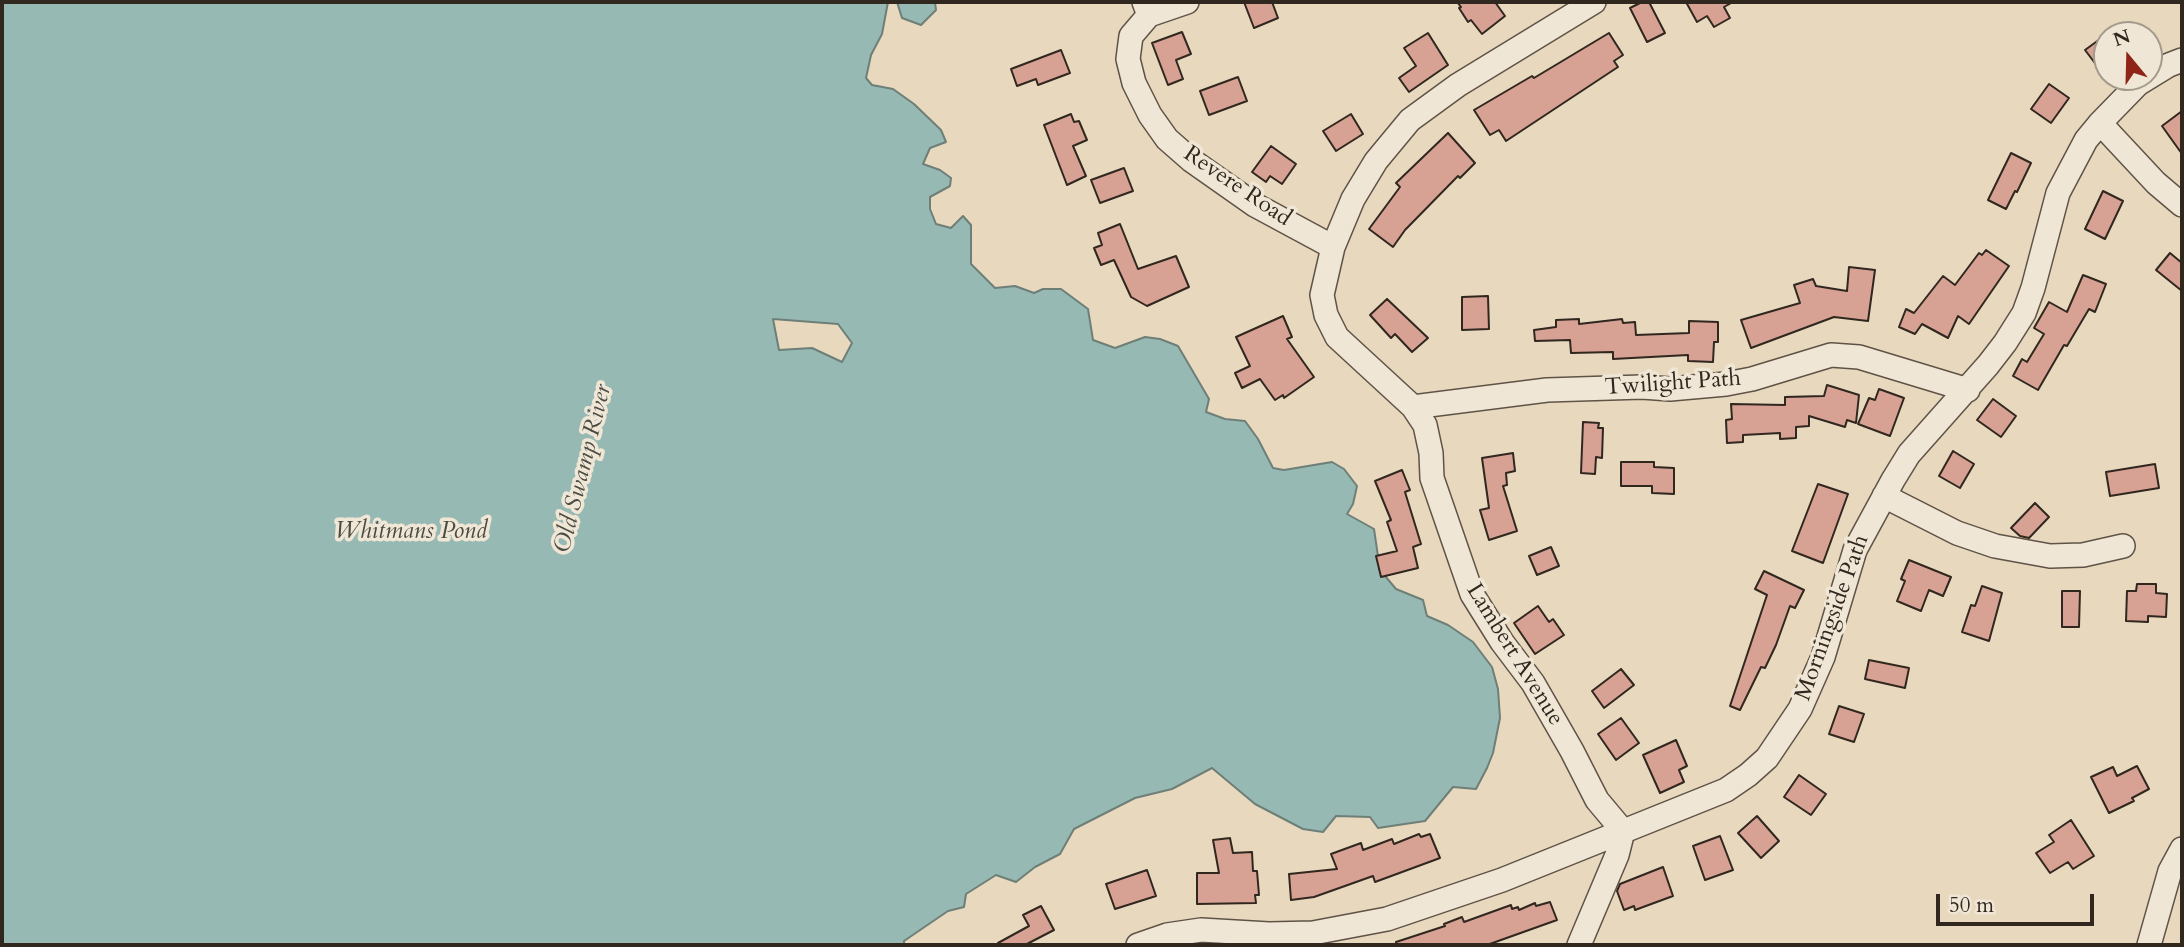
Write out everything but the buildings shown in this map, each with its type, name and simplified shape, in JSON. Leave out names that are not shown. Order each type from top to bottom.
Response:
[{"type":"street","points":[[1146,8],[1187,2]]},
{"type":"street","name":"Lambert Avenue","points":[[1594,2],[1450,91],[1410,120],[1376,161],[1353,199],[1333,247],[1322,295],[1326,315],[1337,337],[1413,407],[1425,425],[1431,453],[1432,478],[1472,594],[1502,642],[1533,683],[1597,800],[1623,831]]},
{"type":"street","name":"Revere Road","points":[[1146,8],[1131,36],[1128,59],[1134,83],[1150,115],[1167,139],[1191,160],[1255,205],[1333,247]]},
{"type":"street","name":"Morningside Path","points":[[1138,945],[1167,935],[1201,930],[1269,934],[1313,933],[1387,919],[1502,880],[1726,790],[1748,775],[1767,758],[1804,699],[1823,657],[1854,550],[1909,454],[1968,390],[2006,343],[2024,313],[2058,192],[2086,140],[2138,84],[2182,60]]},
{"type":"street","points":[[2100,123],[2156,183],[2182,205]]},
{"type":"street","name":"Twilight Path","points":[[1413,407],[1547,390],[1642,387],[1670,389],[1726,384],[1804,365],[1831,355],[1859,357],[1968,390]]},
{"type":"street","points":[[1884,496],[1957,533],[1995,547],[2050,556],[2083,555],[2123,545]]},
{"type":"street","points":[[1580,945],[1617,855],[1623,831]]},
{"type":"street","points":[[2149,945],[2170,871],[2182,849]]},
{"type":"water","name":"Whitmans Pond","points":[[2,2],[888,2],[882,34],[871,55],[866,78],[872,85],[893,89],[914,104],[941,130],[946,142],[930,148],[923,164],[940,170],[951,178],[950,186],[930,197],[930,209],[936,224],[951,228],[963,216],[971,225],[971,264],[995,288],[1015,286],[1034,293],[1043,289],[1061,289],[1088,309],[1093,340],[1115,348],[1145,337],[1178,346],[1209,399],[1206,412],[1225,419],[1245,421],[1273,468],[1284,470],[1332,462],[1344,469],[1357,486],[1353,504],[1347,514],[1374,529],[1380,570],[1396,589],[1423,600],[1427,616],[1448,625],[1473,642],[1492,667],[1498,689],[1500,718],[1493,753],[1476,789],[1453,787],[1425,821],[1378,828],[1370,817],[1336,816],[1323,832],[1303,829],[1255,804],[1212,768],[1172,789],[1135,798],[1074,829],[1060,854],[1035,867],[1016,882],[996,875],[966,894],[964,907],[948,911],[904,941],[904,945],[2,945]],"holes":[[[773,319],[838,324],[852,343],[842,362],[812,348],[779,350]]]},
{"type":"water","points":[[897,2],[935,2],[936,10],[921,25],[902,18]]},
{"type":"water label","name":"Old Swamp River","points":[[584,469]]}]
